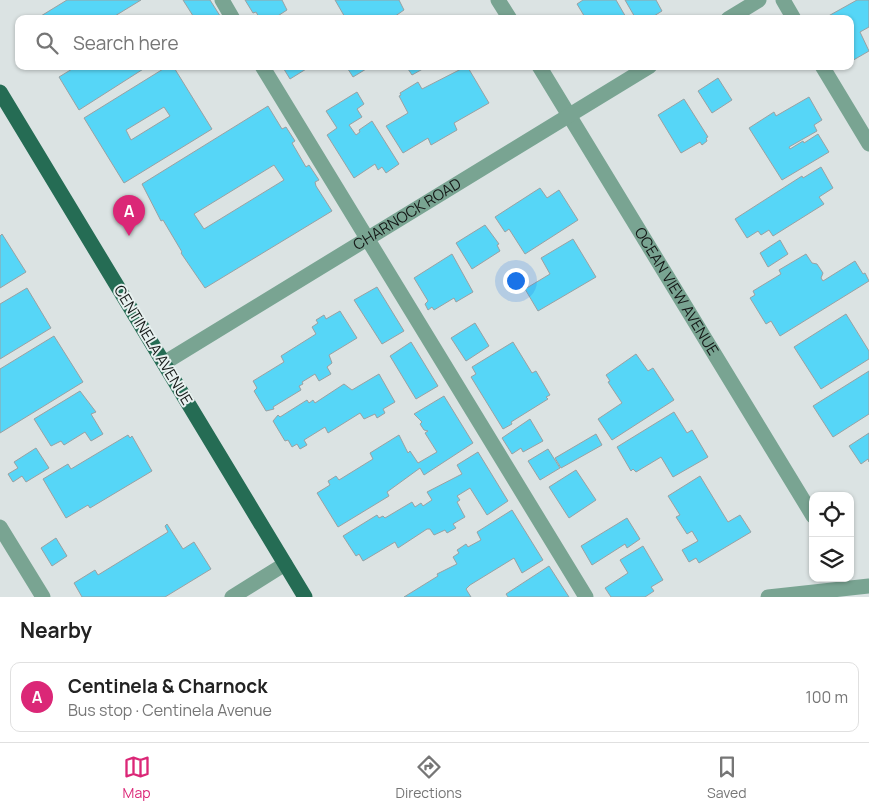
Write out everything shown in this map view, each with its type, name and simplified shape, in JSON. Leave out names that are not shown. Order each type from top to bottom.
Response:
[{"type":"main road","name":"CENTINELA AVENUE","points":[[0,92],[306,597]]},
{"type":"street","points":[[222,0],[231,15]]},
{"type":"street","points":[[498,0],[507,15]]},
{"type":"street","points":[[735,15],[759,0]]},
{"type":"street","points":[[782,0],[791,15]]},
{"type":"street","points":[[264,70],[586,597]]},
{"type":"street","name":"OCEAN VIEW AVENUE","points":[[540,70],[809,509]]},
{"type":"street","name":"CHARNOCK ROAD","points":[[164,363],[644,70]]},
{"type":"street","points":[[824,70],[869,144]]},
{"type":"street","points":[[0,527],[43,597]]},
{"type":"street","points":[[232,597],[286,564]]},
{"type":"street","points":[[768,597],[779,594],[859,587]]},
{"type":"building","points":[[67,0],[141,0],[117,15],[43,15]]},
{"type":"building","points":[[183,0],[210,0],[219,15],[192,15]]},
{"type":"building","points":[[245,0],[282,0],[287,10],[279,15],[258,15],[256,12],[253,13]]},
{"type":"building","points":[[335,0],[399,0],[404,10],[397,15],[344,15]]},
{"type":"building","points":[[583,0],[616,0],[625,15],[584,15],[577,4]]},
{"type":"building","points":[[625,0],[656,0],[662,11],[656,15],[634,15]]},
{"type":"building","points":[[857,0],[869,0],[869,27],[860,32],[869,51],[854,60],[854,15],[830,15]]},
{"type":"building","points":[[70,70],[142,70],[79,110],[59,77]]},
{"type":"building","points":[[162,70],[175,70],[212,129],[124,183],[84,118]],"holes":[[[164,107],[170,116],[131,140],[126,130]]]},
{"type":"building","points":[[284,70],[305,70],[290,79]]},
{"type":"building","points":[[349,70],[364,70],[353,77]]},
{"type":"building","points":[[409,70],[421,70],[412,75]]},
{"type":"building","points":[[459,70],[469,70],[489,103],[454,123],[457,130],[431,145],[428,138],[403,153],[386,126],[408,113],[399,96],[401,95],[400,93],[418,82],[422,89]]},
{"type":"building","points":[[718,78],[732,100],[712,113],[698,91]]},
{"type":"building","points":[[357,92],[364,104],[357,109],[362,117],[349,125],[356,135],[360,132],[359,130],[372,121],[399,164],[386,173],[382,167],[378,170],[375,164],[354,178],[327,135],[337,128],[326,111]]},
{"type":"building","points":[[809,97],[822,120],[814,125],[817,131],[789,147],[790,149],[803,141],[804,143],[818,134],[829,152],[782,180],[749,128],[774,112],[776,116]]},
{"type":"building","points":[[684,99],[708,137],[706,138],[707,141],[702,145],[700,142],[681,153],[658,115]]},
{"type":"building","points":[[268,106],[282,129],[286,127],[295,141],[292,143],[306,167],[309,165],[319,180],[315,182],[316,186],[332,211],[205,288],[181,253],[163,220],[161,221],[142,184]],"holes":[[[274,165],[284,180],[204,229],[194,214]]]},
{"type":"building","points":[[821,167],[833,188],[819,197],[824,204],[773,236],[769,230],[761,235],[758,231],[747,238],[735,219],[802,176],[803,178]]},
{"type":"building","points":[[540,188],[547,198],[559,190],[578,220],[525,254],[509,229],[505,232],[495,217]]},
{"type":"building","points":[[485,225],[499,244],[497,245],[500,251],[472,269],[456,243]]},
{"type":"building","points":[[2,234],[26,272],[0,288],[0,236]]},
{"type":"building","points":[[573,239],[596,277],[538,311],[525,289],[550,274],[541,258]]},
{"type":"building","points":[[780,240],[788,254],[768,267],[760,253]]},
{"type":"building","points":[[452,254],[473,292],[456,302],[454,298],[434,310],[432,307],[428,310],[425,304],[428,301],[414,278]]},
{"type":"building","points":[[806,254],[812,263],[817,264],[823,273],[821,278],[823,281],[855,261],[869,281],[780,336],[771,321],[766,324],[750,298],[755,295],[753,291],[781,274],[779,270]]},
{"type":"building","points":[[377,287],[404,331],[382,344],[354,300]]},
{"type":"building","points":[[27,288],[51,328],[0,359],[0,304]]},
{"type":"building","points":[[340,311],[357,338],[329,355],[332,363],[327,367],[331,374],[319,381],[315,374],[302,382],[303,384],[299,386],[301,390],[273,407],[274,409],[266,411],[254,391],[257,388],[253,381],[284,362],[281,356],[316,334],[312,327],[318,323],[316,320],[324,315],[326,319]]},
{"type":"building","points":[[846,314],[869,351],[869,359],[821,389],[794,347]]},
{"type":"building","points":[[475,323],[489,346],[466,361],[451,338]]},
{"type":"building","points":[[54,336],[83,382],[0,433],[0,369]]},
{"type":"building","points":[[411,342],[438,386],[416,399],[390,356]]},
{"type":"building","points":[[513,342],[532,373],[536,371],[550,395],[546,397],[548,399],[503,429],[471,377],[476,374],[472,367]]},
{"type":"building","points":[[636,354],[648,371],[653,368],[674,400],[612,440],[598,419],[622,403],[608,382],[610,381],[606,375]]},
{"type":"building","points":[[869,371],[869,414],[833,437],[813,406]]},
{"type":"building","points":[[379,374],[395,402],[383,409],[385,413],[377,418],[375,414],[364,419],[360,413],[328,433],[325,427],[304,440],[307,445],[300,449],[297,444],[292,447],[288,440],[285,441],[273,421],[278,415],[280,417],[307,400],[309,403],[313,400],[315,403],[344,384],[352,390]]},
{"type":"building","points":[[80,391],[96,412],[91,414],[103,434],[91,441],[85,432],[64,445],[61,441],[51,446],[34,419]]},
{"type":"building","points":[[444,396],[473,443],[424,475],[420,468],[387,492],[389,496],[338,527],[317,493],[330,485],[328,481],[336,476],[339,480],[373,459],[370,453],[399,435],[408,453],[410,451],[418,463],[437,452],[425,433],[428,431],[424,430],[420,424],[422,422],[414,414]]},
{"type":"building","points":[[674,412],[687,433],[692,430],[708,457],[673,477],[661,457],[636,472],[633,469],[631,471],[617,447]]},
{"type":"building","points":[[530,419],[543,441],[523,452],[521,448],[512,454],[502,438]]},
{"type":"building","points":[[869,433],[869,462],[868,459],[861,464],[849,446]]},
{"type":"building","points":[[596,434],[602,445],[561,468],[555,458]]},
{"type":"building","points":[[128,435],[130,438],[132,436],[152,471],[90,508],[88,505],[66,518],[43,479],[68,464],[71,469]]},
{"type":"building","points":[[36,448],[49,468],[26,482],[22,476],[13,482],[8,474],[18,468],[14,462]]},
{"type":"building","points":[[548,449],[560,468],[540,480],[528,461]]},
{"type":"building","points":[[478,452],[508,501],[487,515],[470,488],[457,496],[460,500],[457,502],[465,517],[453,524],[456,528],[447,533],[445,530],[434,535],[430,529],[427,529],[398,548],[395,542],[363,561],[359,554],[356,556],[343,536],[377,515],[379,518],[383,516],[385,518],[412,502],[415,507],[421,503],[423,506],[432,500],[427,492],[462,474],[457,465]]},
{"type":"building","points":[[576,470],[596,500],[569,518],[549,487]]},
{"type":"building","points":[[700,476],[728,522],[740,515],[751,532],[699,563],[696,558],[689,562],[682,550],[698,541],[692,531],[687,534],[676,517],[680,515],[668,496]]},
{"type":"building","points":[[512,510],[543,560],[522,573],[514,558],[470,585],[466,589],[471,597],[404,597],[438,576],[437,574],[457,564],[453,557],[459,553],[457,550],[466,544],[468,547],[481,540],[477,532]]},
{"type":"building","points":[[627,518],[640,539],[627,548],[625,544],[592,565],[581,546]]},
{"type":"building","points":[[167,524],[183,549],[194,542],[211,569],[165,597],[82,597],[74,583],[95,570],[98,575],[168,532],[165,526]]},
{"type":"building","points":[[56,538],[67,556],[52,566],[41,548]]},
{"type":"building","points":[[643,546],[663,580],[651,587],[654,591],[645,597],[611,597],[605,588],[628,573],[620,560]]},
{"type":"building","points":[[549,566],[569,597],[508,597],[506,594]]},
{"type":"place","name":"Centinela & Charnock","points":[[129,236]]}]
